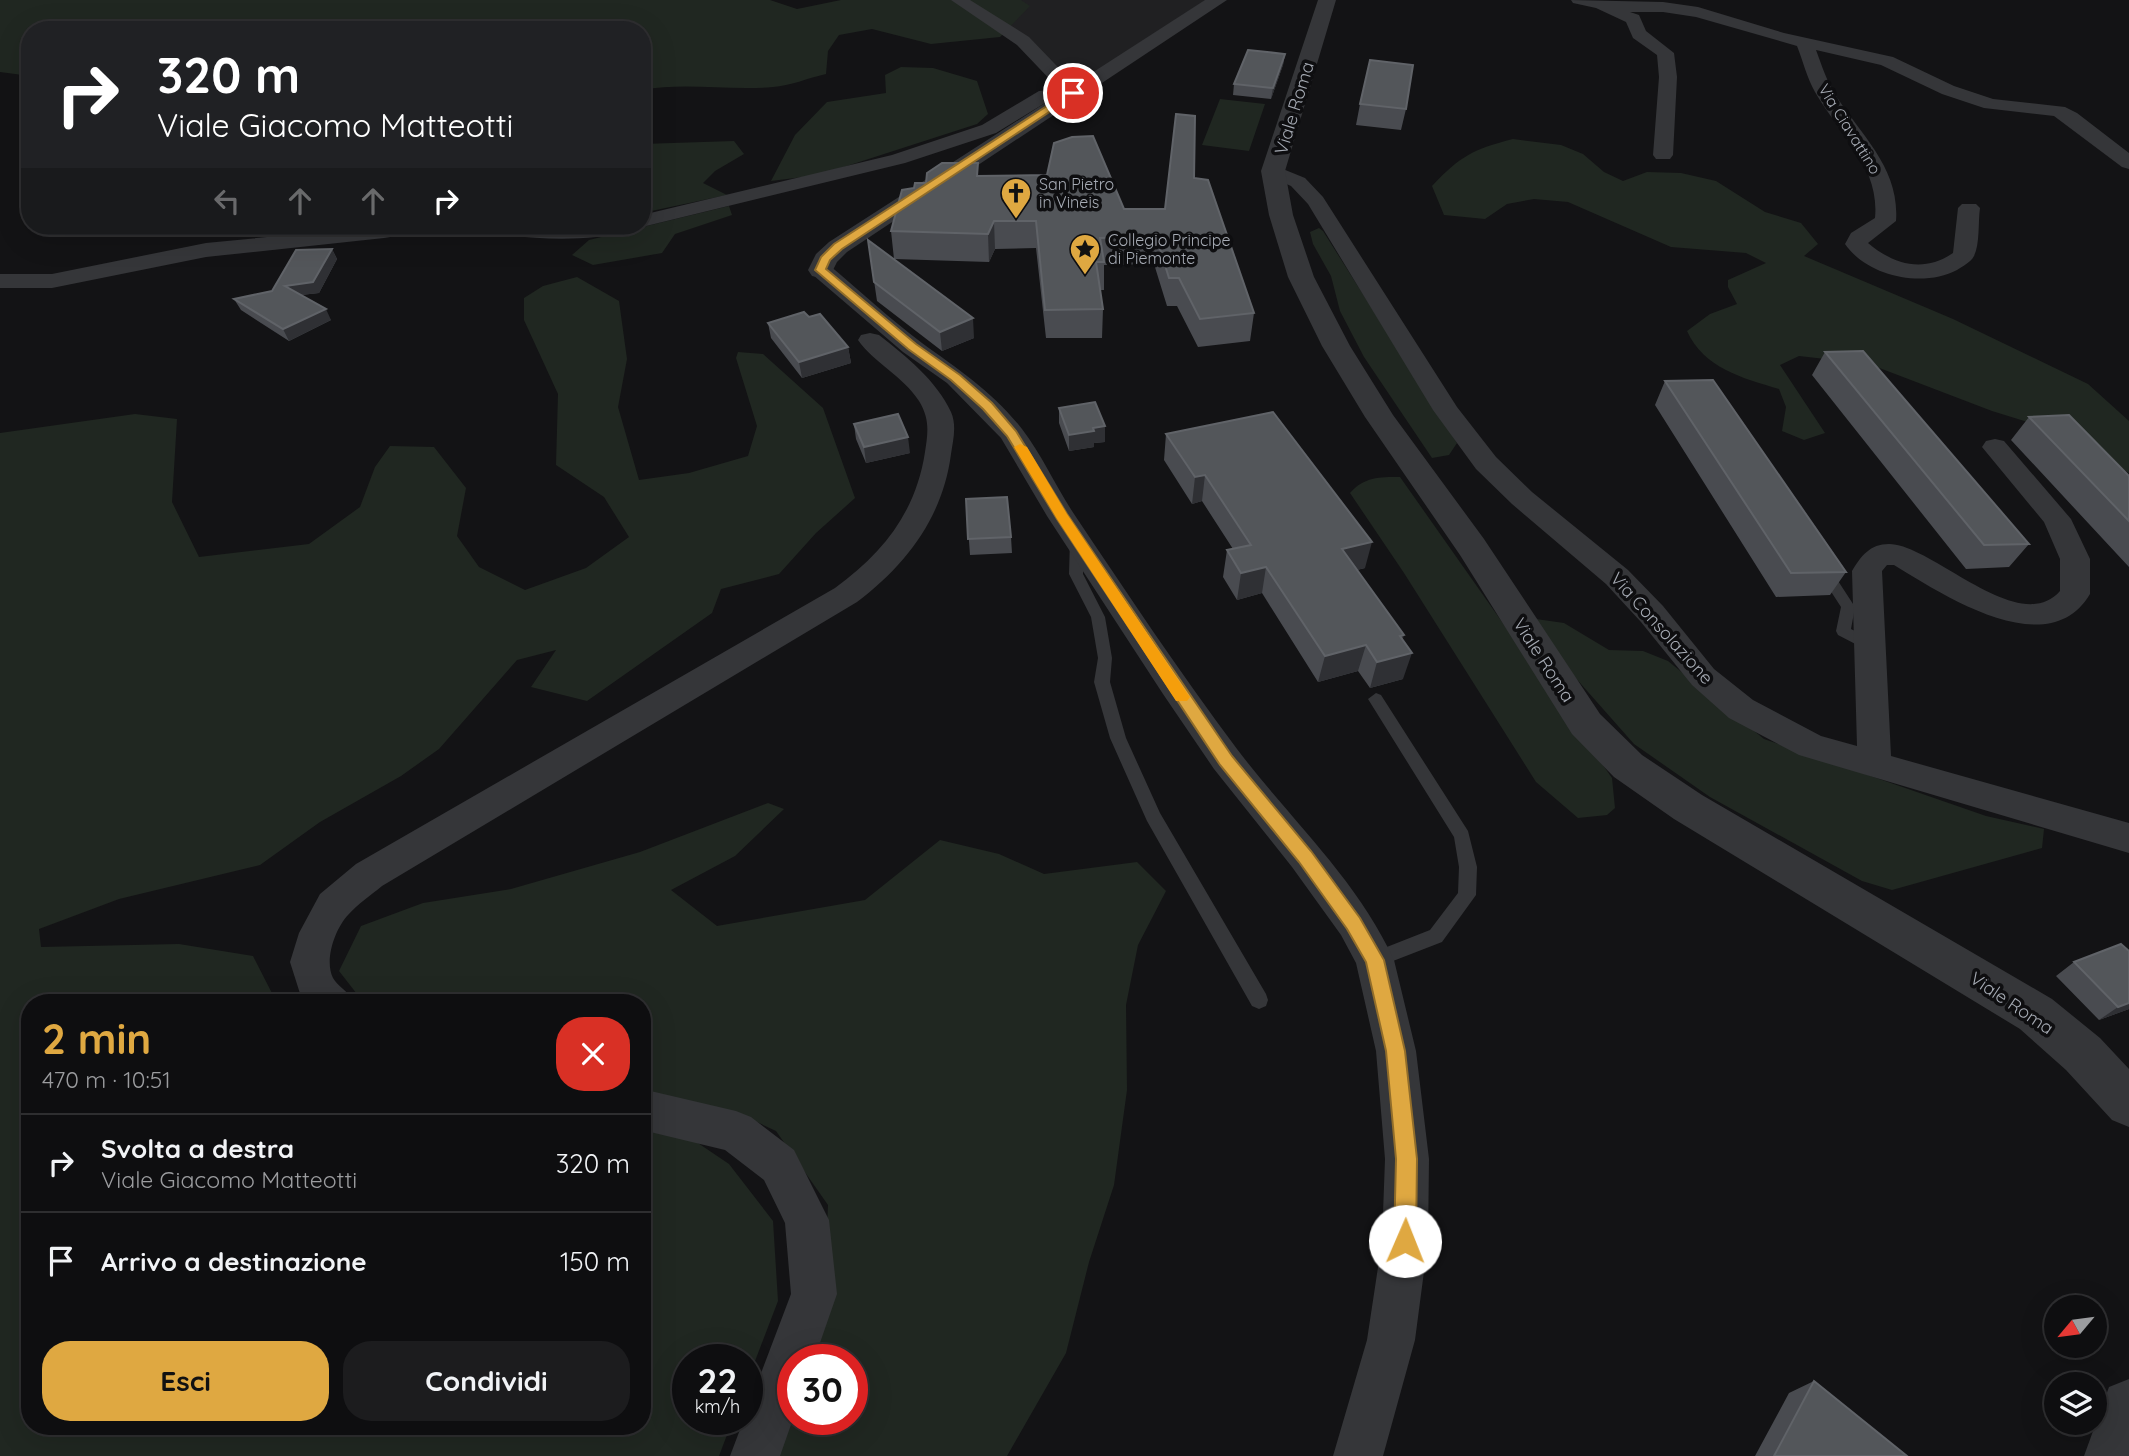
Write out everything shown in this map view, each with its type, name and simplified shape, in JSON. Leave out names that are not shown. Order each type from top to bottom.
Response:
[{"type":"street","points":[[959,0],[1023,41],[1073,93]]},
{"type":"street","points":[[322,994],[317,990],[309,961],[318,933],[333,905],[369,875],[846,595],[889,561],[904,542],[929,494],[942,426],[941,416],[914,380],[887,352],[850,325],[830,303],[824,293],[821,270],[825,259],[838,247],[1218,0]]},
{"type":"street","name":"Viale Roma","points":[[1327,0],[1273,171],[1281,215],[1301,277],[1336,346],[1380,416],[1472,547],[1586,724],[1628,766],[1688,807],[2036,1014],[2083,1054],[2129,1103]]},
{"type":"street","points":[[1579,0],[1633,19],[1639,34],[1665,53],[1668,77],[1663,155]]},
{"type":"street","points":[[1599,5],[1680,4],[1805,44],[1886,61],[1948,90],[1990,104],[2058,111],[2070,117],[2129,163]]},
{"type":"street","name":"Via Ciavattino","points":[[1805,44],[1824,93],[1881,175],[1887,213],[1885,222],[1859,238],[1856,244],[1864,253],[1881,262],[1908,270],[1928,272],[1952,264],[1964,255],[1969,208]]},
{"type":"street","points":[[651,219],[898,159],[989,129],[1046,95],[1073,93]]},
{"type":"street","name":"Via Consolazione","points":[[1273,171],[1298,182],[1316,201],[1446,410],[1486,463],[1522,498],[1617,577],[1652,614],[1703,677],[1741,709],[1811,746],[1874,762],[2129,838]]},
{"type":"street","points":[[0,281],[52,281],[206,250],[354,235]]},
{"type":"street","points":[[821,270],[987,406],[1012,434],[1077,539],[1226,760],[1305,856],[1354,923],[1375,960],[1396,1051],[1406,1159],[1405,1241],[1391,1340],[1358,1456]]},
{"type":"street","points":[[1874,762],[1867,571],[1874,559],[1888,554],[1901,557],[1959,591],[2001,608],[2028,613],[2060,609],[2075,594],[2075,559],[2057,519],[1995,447]]},
{"type":"street","points":[[651,1111],[736,1132],[779,1165],[807,1220],[814,1294],[755,1456]]},
{"type":"street","points":[[2113,1456],[2129,1407]]},
{"type":"lane","points":[[1077,539],[1076,574],[1098,617],[1105,658],[1102,682],[1118,738],[1153,816],[1259,1000]]},
{"type":"lane","points":[[1818,559],[1848,607],[1843,631],[1870,645]]},
{"type":"lane","points":[[1375,960],[1436,936],[1467,895],[1468,867],[1462,836],[1376,699]]},
{"type":"shaded area","points":[[0,0],[770,0],[797,9],[841,0],[1021,0],[1030,6],[1000,37],[931,44],[872,29],[839,35],[828,51],[826,74],[773,87],[651,89],[651,21],[21,21],[21,75],[0,72]]},
{"type":"shaded area","points":[[965,0],[1206,0],[1075,84],[1017,33]]},
{"type":"shaded area","points":[[901,67],[933,68],[977,81],[988,114],[977,124],[819,175],[771,181],[795,135],[827,102],[886,93],[885,75]]},
{"type":"shaded area","points":[[1220,99],[1265,104],[1249,151],[1202,145]]},
{"type":"shaded area","points":[[1513,139],[1561,145],[1583,154],[1604,172],[1623,181],[1647,172],[1681,173],[1716,181],[1765,212],[1801,223],[1818,244],[1804,256],[1953,319],[2088,384],[2129,421],[2129,473],[2060,432],[1992,411],[1869,364],[1799,356],[1780,365],[1825,433],[1804,440],[1782,431],[1786,407],[1779,389],[1738,376],[1714,363],[1694,344],[1687,331],[1710,314],[1737,304],[1728,287],[1728,280],[1766,263],[1746,253],[1671,247],[1568,202],[1534,199],[1507,204],[1485,219],[1444,215],[1432,186],[1468,155]]},
{"type":"shaded area","points":[[734,141],[744,154],[715,171],[703,183],[727,195],[651,211],[651,144]]},
{"type":"shaded area","points":[[729,206],[732,215],[675,234],[662,253],[593,265],[572,255],[589,240],[610,235],[651,235],[651,225]]},
{"type":"shaded area","points":[[1319,228],[1457,443],[1449,455],[1432,458],[1364,357],[1340,311],[1331,276],[1313,244],[1310,232]]},
{"type":"shaded area","points":[[577,277],[619,301],[627,359],[618,407],[639,480],[689,473],[748,456],[757,426],[736,358],[738,352],[763,354],[823,408],[855,498],[816,533],[779,574],[721,589],[712,613],[587,701],[531,687],[556,650],[517,660],[439,749],[401,776],[320,822],[260,865],[119,899],[39,929],[41,947],[179,944],[253,956],[272,994],[21,994],[21,1435],[651,1435],[651,1128],[689,1137],[729,1164],[773,1221],[778,1301],[762,1344],[672,1344],[672,1435],[727,1435],[719,1456],[0,1456],[0,433],[135,414],[177,419],[172,502],[199,557],[309,544],[360,507],[375,467],[390,446],[434,447],[466,488],[457,536],[479,567],[525,590],[586,568],[629,537],[604,497],[556,465],[558,394],[524,320],[524,298],[543,286]]},
{"type":"shaded area","points":[[1400,477],[1612,778],[1615,808],[1607,815],[1578,818],[1536,782],[1404,573],[1350,493],[1372,479]]},
{"type":"shaded area","points":[[1536,619],[1564,623],[1609,650],[1643,651],[1668,661],[1764,739],[1986,816],[2044,829],[2042,848],[1892,890],[1862,881],[1710,797],[1634,744],[1535,632]]},
{"type":"shaded area","points":[[768,803],[784,809],[735,856],[671,890],[717,926],[865,900],[940,840],[999,854],[1044,874],[1137,862],[1166,891],[1138,945],[1126,1005],[1127,1090],[1114,1185],[1089,1262],[1066,1353],[1007,1456],[773,1456],[784,1435],[868,1435],[868,1344],[811,1344],[824,1304],[828,1205],[776,1131],[740,1114],[651,1095],[651,994],[357,994],[339,971],[361,926],[423,903],[511,889],[640,852]]},
{"type":"building","points":[[1248,50],[1285,54],[1273,88],[1234,84]]},
{"type":"building","points":[[1370,60],[1413,65],[1406,109],[1360,104]]},
{"type":"building","points":[[1176,114],[1195,116],[1194,178],[1208,180],[1254,313],[1200,319],[1179,278],[1169,278],[1156,236],[1100,238],[1104,262],[1096,262],[1103,309],[1045,310],[1036,221],[994,221],[988,234],[891,231],[902,190],[914,188],[915,183],[926,183],[927,173],[942,163],[978,163],[977,176],[1047,175],[1054,143],[1072,137],[1093,136],[1124,209],[1165,209]]},
{"type":"building","points":[[868,240],[973,318],[940,332],[874,282]]},
{"type":"building","points":[[332,249],[313,282],[285,286],[326,309],[283,329],[234,299],[272,291],[296,250]]},
{"type":"building","points":[[804,312],[809,317],[820,314],[848,347],[799,362],[768,323]]},
{"type":"building","points":[[1863,351],[2029,544],[1984,545],[1825,352]]},
{"type":"building","points":[[1713,380],[1846,572],[1791,573],[1665,381]]},
{"type":"building","points":[[1095,402],[1105,426],[1093,428],[1094,431],[1069,435],[1059,408]]},
{"type":"building","points":[[1273,412],[1372,542],[1342,549],[1404,635],[1400,636],[1412,653],[1377,662],[1366,645],[1325,656],[1266,567],[1241,573],[1227,550],[1251,545],[1205,475],[1195,477],[1166,434]]},
{"type":"building","points":[[898,414],[908,437],[864,447],[854,424]]},
{"type":"building","points":[[2069,415],[2129,476],[2129,521],[2029,417]]},
{"type":"building","points":[[1007,497],[1011,537],[968,539],[966,499]]},
{"type":"building","points":[[2121,944],[2129,951],[2129,1003],[2118,1007],[2074,962]]},
{"type":"building","points":[[1814,1381],[1907,1456],[1774,1456]]},
{"type":"slow traffic","points":[[1020,447],[1062,516],[1182,697]]},
{"type":"place","name":"San Pietro in Vineis","points":[[1016,220]]},
{"type":"place","name":"Collegio Principe di Piemonte","points":[[1085,276]]},
{"type":"route","points":[[1073,93],[838,247],[825,259],[821,270],[912,347],[956,378],[987,406],[1012,434],[1062,516],[1174,686],[1226,760],[1305,856],[1354,923],[1375,960],[1396,1051],[1406,1159],[1405,1241]]}]
